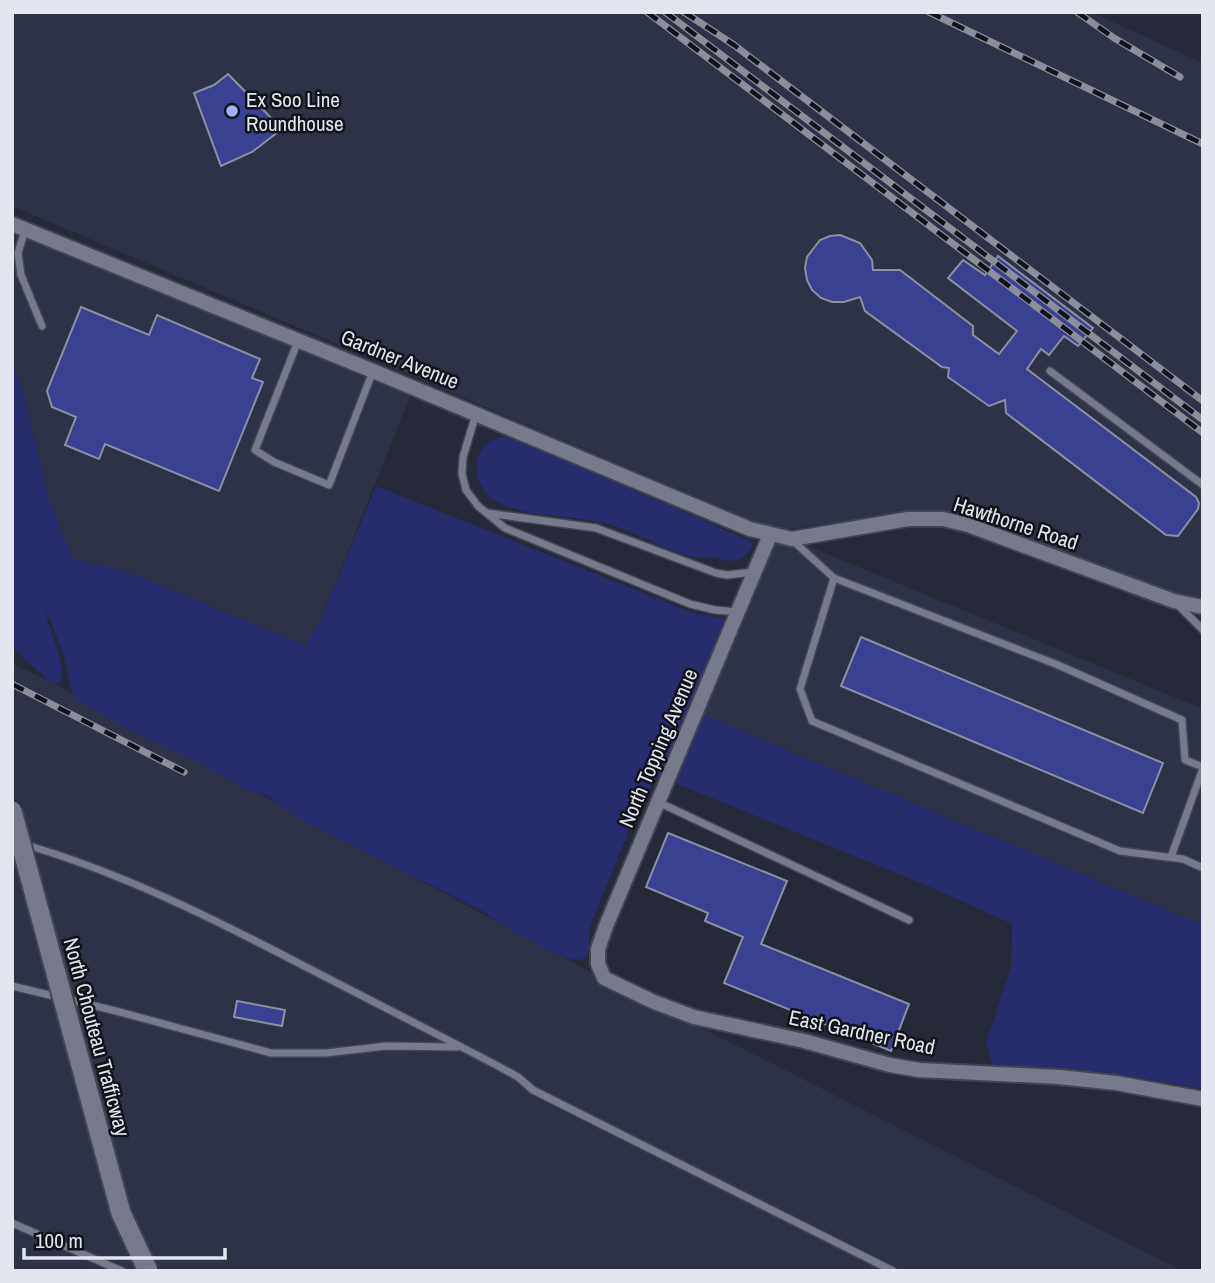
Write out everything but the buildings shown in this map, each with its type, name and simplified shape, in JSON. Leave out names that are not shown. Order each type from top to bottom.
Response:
[{"type":"main road","name":"North Chouteau Trafficway","points":[[12,811],[121,1213],[148,1271]]},
{"type":"street","name":"Gardner Avenue","points":[[19,227],[770,535]]},
{"type":"street","name":"Hawthorne Road","points":[[770,535],[792,539],[875,523],[943,519],[968,525],[1174,601],[1203,607]]},
{"type":"street","name":"North Topping Avenue","points":[[604,978],[598,964],[602,938],[770,535]]},
{"type":"street","name":"East Gardner Road","points":[[604,978],[654,1002],[694,1017],[804,1041],[890,1065],[919,1070],[1116,1083],[1203,1099]]},
{"type":"lane","points":[[19,227],[21,275],[42,326]]},
{"type":"lane","points":[[299,340],[255,450],[274,463],[329,485],[373,371]]},
{"type":"lane","points":[[1050,371],[1203,485]]},
{"type":"lane","points":[[476,414],[463,457],[462,474],[470,498],[505,528],[690,604],[738,612]]},
{"type":"lane","points":[[487,513],[596,528],[716,573],[742,574],[755,571]]},
{"type":"lane","points":[[792,539],[834,578],[1058,665],[1182,720],[1185,760],[1203,767],[1171,858]]},
{"type":"lane","points":[[834,578],[800,689],[812,721],[1119,850],[1184,859],[1203,868]]},
{"type":"lane","points":[[1174,601],[1203,630]]},
{"type":"lane","points":[[658,802],[909,920]]},
{"type":"lane","points":[[12,841],[89,865],[192,908],[460,1046],[518,1077],[533,1090],[893,1271]]},
{"type":"lane","points":[[12,986],[271,1053],[326,1053],[386,1046],[460,1046]]},
{"type":"lane","points":[[12,1223],[122,1271]]},
{"type":"shaded area","points":[[12,12],[1091,12],[1203,63],[1203,597],[1174,594],[965,517],[921,511],[781,530],[754,521],[12,206]]},
{"type":"shaded area","points":[[12,231],[410,396],[321,619],[305,645],[141,577],[72,557],[50,503],[23,391],[12,364]]},
{"type":"shaded area","points":[[12,364],[23,391],[50,503],[72,557],[141,577],[305,645],[321,619],[376,486],[691,612],[728,620],[660,775],[645,795],[628,829],[590,925],[586,958],[569,959],[556,954],[486,913],[294,816],[266,795],[249,791],[188,757],[136,734],[77,700],[71,690],[64,655],[46,611],[59,657],[61,683],[52,684],[12,647]]},
{"type":"shaded area","points":[[505,437],[530,445],[746,539],[752,543],[752,548],[734,561],[694,557],[604,523],[534,513],[506,506],[486,493],[477,474],[477,463],[485,445],[493,439]]},
{"type":"shaded area","points":[[776,542],[803,544],[1203,709],[1203,925],[704,715]]},
{"type":"shaded area","points":[[12,663],[585,969],[1183,1271],[12,1271]]},
{"type":"shaded area","points":[[704,715],[1203,925],[1203,1089],[1103,1072],[992,1065],[986,1043],[1011,967],[1012,924],[928,886],[675,783]]},
{"type":"railway","points":[[647,12],[1203,433]]},
{"type":"railway","points":[[665,12],[1203,420]]},
{"type":"railway","points":[[684,12],[734,45],[1203,401]]},
{"type":"railway","points":[[929,12],[1203,144]]},
{"type":"railway","points":[[1077,12],[1114,38],[1180,77]]},
{"type":"railway","points":[[12,684],[184,772]]},
{"type":"place","name":"Ex Soo Line Roundhouse","points":[[232,111]]}]
